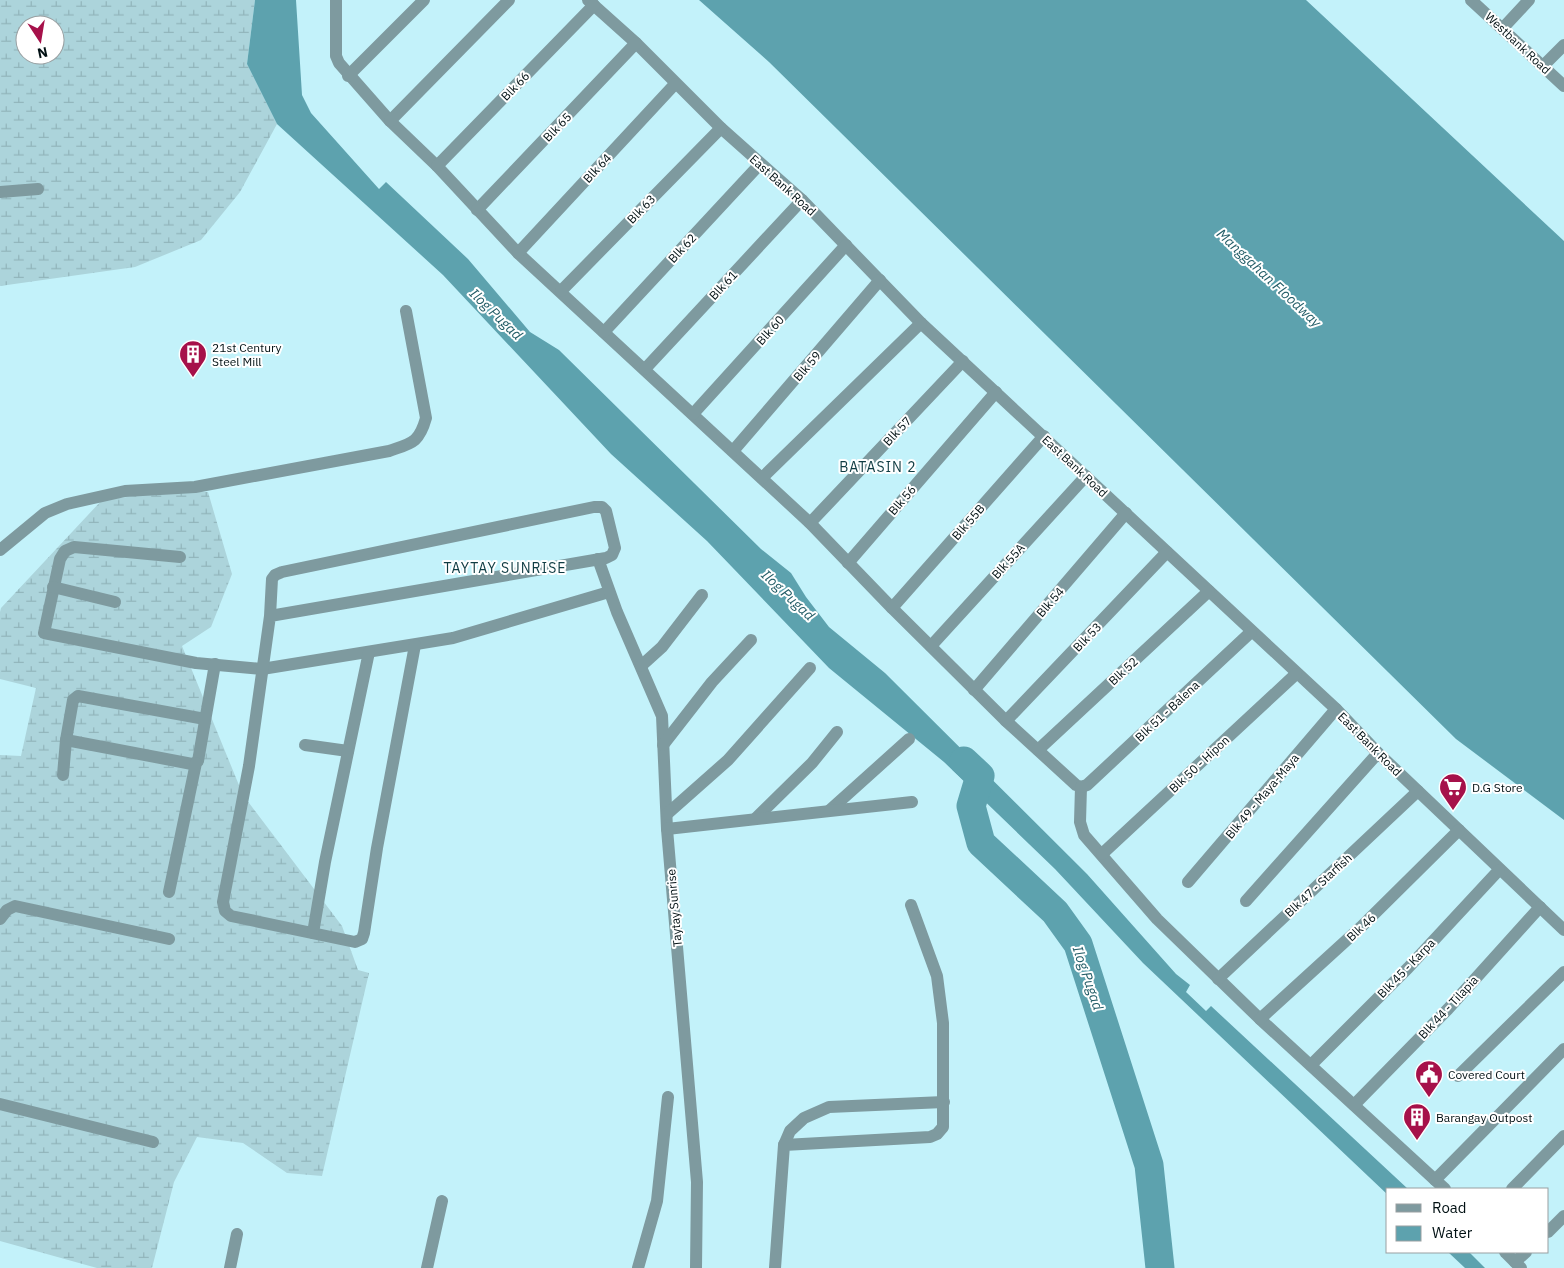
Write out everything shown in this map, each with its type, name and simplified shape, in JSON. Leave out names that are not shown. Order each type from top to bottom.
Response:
[{"type":"street","points":[[336,0],[336,56],[348,76],[518,252],[810,523],[892,608],[1006,721],[1076,785],[1082,787],[1081,829],[1158,919],[1260,1019],[1444,1188]]},
{"type":"street","points":[[348,76],[424,0]]},
{"type":"street","points":[[390,121],[509,0]]},
{"type":"street","name":"Westbank Road","points":[[1471,0],[1564,86]]},
{"type":"street","points":[[1503,28],[1529,0]]},
{"type":"street","name":"East Bank Road","points":[[591,3],[636,44],[721,128],[802,200],[921,323],[1044,436],[1296,674],[1336,709],[1378,753],[1564,930]]},
{"type":"street","name":"Blk 66","points":[[437,166],[591,3]]},
{"type":"street","name":"Blk 65","points":[[477,210],[636,44]]},
{"type":"street","points":[[1543,66],[1564,45]]},
{"type":"street","name":"Blk 64","points":[[518,252],[675,84]]},
{"type":"street","name":"Blk 63","points":[[561,291],[721,128]]},
{"type":"street","name":"Blk 62","points":[[604,332],[760,164]]},
{"type":"street","points":[[0,192],[38,189]]},
{"type":"street","name":"Blk 61","points":[[645,369],[802,200]]},
{"type":"street","name":"Blk 60","points":[[693,414],[846,246]]},
{"type":"street","name":"Blk 59","points":[[734,451],[880,280]]},
{"type":"street","points":[[0,550],[45,513],[67,504],[125,491],[195,487],[389,450],[414,442],[422,433],[426,418],[406,311]]},
{"type":"street","points":[[762,478],[921,323]]},
{"type":"street","name":"Blk 57","points":[[810,523],[963,361]]},
{"type":"street","name":"Blk 56","points":[[848,563],[996,392]]},
{"type":"street","name":"Blk 55B","points":[[892,608],[1044,436]]},
{"type":"street","name":"Blk 55A","points":[[930,646],[1086,476]]},
{"type":"street","points":[[270,616],[612,555],[615,548],[606,511],[598,506],[282,572],[275,575],[272,579],[270,616],[249,766],[223,902],[225,911],[231,916],[355,942],[362,939],[364,933],[377,848],[415,645]]},
{"type":"street","name":"Blk 54","points":[[974,690],[1126,513]]},
{"type":"street","points":[[180,557],[74,547],[66,550],[60,559],[44,631],[46,635],[215,664],[262,669],[453,638],[609,592]]},
{"type":"street","name":"Blk 53","points":[[1006,721],[1167,552]]},
{"type":"street","name":"Taytay Sunrise","points":[[598,559],[609,592],[662,716],[667,829],[697,1182],[696,1268]]},
{"type":"street","points":[[54,587],[115,602]]},
{"type":"street","name":"Blk 52","points":[[1038,750],[1209,591]]},
{"type":"street","points":[[641,666],[662,647],[702,595]]},
{"type":"street","name":"Blk 51 - Balena","points":[[1082,787],[1087,786],[1251,632]]},
{"type":"street","points":[[664,745],[712,682],[751,640]]},
{"type":"street","points":[[313,933],[369,652]]},
{"type":"street","points":[[169,892],[198,760],[215,664]]},
{"type":"street","points":[[667,814],[728,760],[810,668]]},
{"type":"street","name":"Blk 50 - Hipon","points":[[1102,854],[1296,674]]},
{"type":"street","points":[[63,775],[66,740],[73,700],[78,696],[204,719]]},
{"type":"street","name":"Blk 49 - Maya-Maya","points":[[1188,882],[1336,709]]},
{"type":"street","points":[[756,818],[812,763],[837,732]]},
{"type":"street","points":[[830,810],[909,739]]},
{"type":"street","points":[[66,740],[192,764],[196,763]]},
{"type":"street","points":[[306,745],[348,751]]},
{"type":"street","points":[[1246,901],[1378,753]]},
{"type":"street","name":"Blk 47 - Starfish","points":[[1218,979],[1418,791]]},
{"type":"street","points":[[667,829],[912,802]]},
{"type":"street","name":"Blk 46","points":[[1260,1019],[1368,920],[1459,830]]},
{"type":"street","name":"Blk 45 - Karpa","points":[[1311,1065],[1408,968],[1499,870]]},
{"type":"street","points":[[784,1145],[930,1137],[938,1134],[942,1127],[944,1102],[943,1023],[937,976],[911,905]]},
{"type":"street","points":[[0,919],[7,910],[14,906],[169,939]]},
{"type":"street","name":"Blk 44 - Tilapia","points":[[1354,1105],[1448,1009],[1540,907]]},
{"type":"street","points":[[1458,1076],[1564,972]]},
{"type":"street","points":[[1435,1180],[1564,1049]]},
{"type":"street","points":[[638,1268],[657,1201],[668,1097]]},
{"type":"street","points":[[775,1268],[784,1145],[790,1131],[804,1118],[816,1111],[829,1107],[944,1102]]},
{"type":"street","points":[[0,1104],[153,1142]]},
{"type":"street","points":[[1513,1188],[1564,1136]]},
{"type":"street","points":[[427,1268],[442,1201]]},
{"type":"street","points":[[1549,1231],[1564,1216]]},
{"type":"street","points":[[230,1268],[237,1234]]},
{"type":"street","points":[[1507,1253],[1518,1265],[1525,1253]]},
{"type":"green space","points":[[0,0],[255,0],[247,64],[277,124],[240,192],[201,240],[135,267],[0,286]]},
{"type":"green space","points":[[177,491],[208,492],[232,574],[211,627],[182,646],[243,795],[342,926],[358,970],[369,973],[322,1176],[287,1173],[243,1143],[197,1137],[174,1182],[152,1268],[97,1268],[0,1241],[0,755],[21,756],[36,688],[0,679],[0,612],[1,608],[102,500]]},
{"type":"water","points":[[255,0],[296,0],[302,95],[311,113],[379,189],[386,182],[468,259],[530,332],[559,350],[761,549],[791,573],[806,597],[829,627],[885,673],[1087,874],[1176,974],[1190,985],[1186,992],[1206,1011],[1211,1006],[1407,1188],[1386,1188],[1386,1193],[1143,963],[1055,869],[944,762],[829,668],[707,541],[611,454],[443,275],[277,124],[247,64]]},
{"type":"water","name":"Manggahan Floodway","points":[[699,0],[1306,0],[1564,241],[1564,820],[1456,739],[769,62]]},
{"type":"water","points":[[1449,1253],[1470,1253],[1485,1268],[1465,1268]]},
{"type":"waterway","name":"Ilog Pugad","points":[[964,761],[980,776],[971,806],[981,843],[1055,912],[1078,944],[1149,1165],[1160,1268]]},
{"type":"place","name":"21st Century Steel Mill","points":[[193,378]]},
{"type":"place","name":"D.G Store","points":[[1453,811]]},
{"type":"place","name":"Covered Court","points":[[1429,1098]]},
{"type":"place","name":"Barangay Outpost","points":[[1417,1141]]},
{"type":"district","name":"BATASIN 2","points":[[878,467]]},
{"type":"district","name":"TAYTAY SUNRISE","points":[[505,568]]}]
